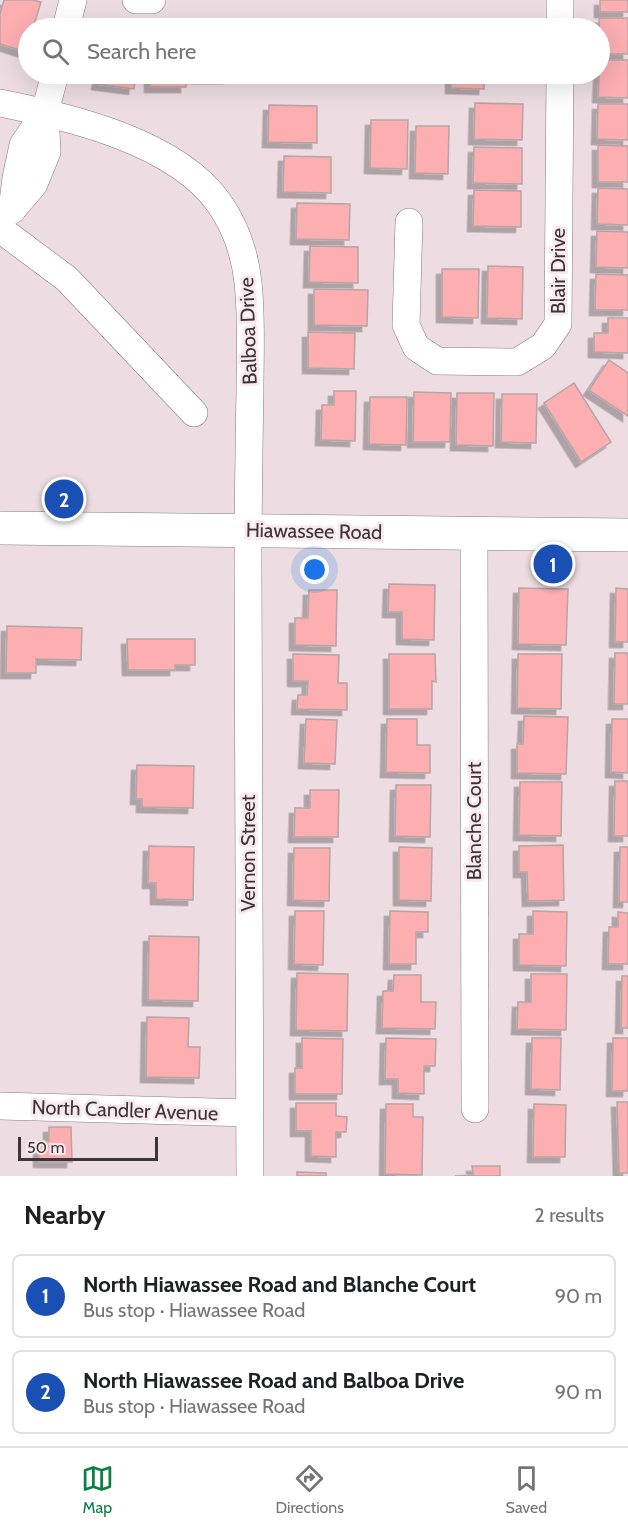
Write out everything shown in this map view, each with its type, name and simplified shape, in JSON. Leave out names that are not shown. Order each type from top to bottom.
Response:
[{"type":"main road","name":"Hiawassee Road","points":[[0,528],[628,535]]},
{"type":"street","points":[[68,18],[72,0]]},
{"type":"street","points":[[136,0],[152,0]]},
{"type":"street","points":[[560,0],[560,18]]},
{"type":"street","points":[[52,84],[45,112],[23,145],[4,218],[67,279],[194,413]]},
{"type":"street","name":"Blair Drive","points":[[409,222],[406,325],[416,346],[437,361],[517,362],[543,346],[558,324],[560,84]]},
{"type":"street","name":"Balboa Drive","points":[[0,103],[45,112],[126,138],[177,162],[198,179],[219,202],[236,232],[244,256],[248,283],[250,324],[248,531]]},
{"type":"street","name":"Vernon Street","points":[[248,531],[250,1176]]},
{"type":"street","name":"Blanche Court","points":[[474,533],[475,1109]]},
{"type":"street","name":"North Candler Avenue","points":[[0,1106],[249,1113]]},
{"type":"building","points":[[4,0],[41,2],[36,18],[18,18],[18,50],[0,44],[0,14]]},
{"type":"building","points":[[600,0],[628,0],[628,12],[600,12]]},
{"type":"building","points":[[610,18],[628,18],[628,54],[610,54]]},
{"type":"building","points":[[610,60],[628,60],[628,98],[598,97],[599,84],[610,84]]},
{"type":"building","points":[[97,84],[135,84],[134,89]]},
{"type":"building","points":[[150,84],[186,84],[186,87],[150,87]]},
{"type":"building","points":[[451,84],[484,84],[484,89],[451,88]]},
{"type":"building","points":[[475,103],[523,104],[522,140],[474,139]]},
{"type":"building","points":[[598,104],[628,104],[628,140],[597,139]]},
{"type":"building","points":[[269,105],[317,106],[317,143],[268,142]]},
{"type":"building","points":[[371,120],[408,120],[407,169],[370,168]]},
{"type":"building","points":[[416,126],[449,126],[448,174],[415,173]]},
{"type":"building","points":[[598,145],[628,146],[628,182],[598,182]]},
{"type":"building","points":[[474,147],[522,148],[522,184],[473,183]]},
{"type":"building","points":[[284,156],[331,157],[331,193],[283,192]]},
{"type":"building","points":[[598,188],[628,189],[628,225],[597,224]]},
{"type":"building","points":[[474,190],[521,191],[521,227],[473,226]]},
{"type":"building","points":[[297,203],[350,204],[349,240],[296,239]]},
{"type":"building","points":[[597,231],[628,232],[628,268],[596,267]]},
{"type":"building","points":[[310,246],[358,247],[358,283],[309,282]]},
{"type":"building","points":[[488,266],[523,267],[522,319],[487,318]]},
{"type":"building","points":[[442,269],[479,269],[478,318],[442,317]]},
{"type":"building","points":[[596,274],[628,275],[628,310],[595,310]]},
{"type":"building","points":[[314,289],[368,290],[367,326],[314,325]]},
{"type":"building","points":[[608,318],[628,318],[628,353],[594,352],[594,333],[608,333]]},
{"type":"building","points":[[308,332],[355,333],[354,369],[308,368]]},
{"type":"building","points":[[609,360],[628,373],[628,416],[589,390]]},
{"type":"building","points":[[574,383],[611,442],[581,462],[544,403]]},
{"type":"building","points":[[334,391],[356,391],[355,441],[321,440],[322,405],[334,405]]},
{"type":"building","points":[[414,392],[451,393],[450,442],[413,442]]},
{"type":"building","points":[[457,393],[494,393],[493,446],[456,445]]},
{"type":"building","points":[[502,394],[537,394],[536,443],[501,442]]},
{"type":"building","points":[[370,397],[407,397],[406,445],[369,444]]},
{"type":"building","points":[[389,584],[435,585],[434,640],[402,639],[402,612],[388,612]]},
{"type":"building","points":[[519,588],[568,589],[566,645],[518,644]]},
{"type":"building","points":[[616,588],[628,589],[628,642],[615,642]]},
{"type":"building","points":[[309,590],[337,590],[336,646],[295,645],[295,618],[308,618]]},
{"type":"building","points":[[7,626],[82,628],[81,660],[36,659],[36,673],[6,673]]},
{"type":"building","points":[[127,639],[195,639],[195,665],[175,665],[175,670],[128,670]]},
{"type":"building","points":[[615,653],[628,653],[628,704],[614,704]]},
{"type":"building","points":[[293,654],[339,655],[338,683],[347,683],[347,710],[297,709],[298,695],[307,695],[308,681],[293,681]]},
{"type":"building","points":[[389,654],[435,654],[436,682],[432,681],[432,709],[389,709]]},
{"type":"building","points":[[518,654],[562,654],[561,709],[517,708]]},
{"type":"building","points":[[524,716],[568,717],[566,774],[517,773],[517,744],[523,744]]},
{"type":"building","points":[[306,719],[337,720],[335,764],[304,763]]},
{"type":"building","points":[[387,719],[417,719],[417,745],[430,745],[430,773],[386,772]]},
{"type":"building","points":[[612,719],[628,719],[628,773],[611,772]]},
{"type":"building","points":[[137,765],[194,766],[193,808],[142,807],[142,799],[136,799]]},
{"type":"building","points":[[615,781],[628,781],[628,836],[614,836]]},
{"type":"building","points":[[520,782],[562,782],[561,836],[519,835]]},
{"type":"building","points":[[396,785],[431,785],[430,837],[395,836]]},
{"type":"building","points":[[310,790],[339,790],[338,837],[294,837],[295,808],[310,808]]},
{"type":"building","points":[[563,845],[564,900],[528,901],[527,872],[519,872],[519,846]]},
{"type":"building","points":[[149,846],[194,847],[193,900],[156,899],[156,883],[148,883]]},
{"type":"building","points":[[399,847],[432,848],[431,901],[399,900]]},
{"type":"building","points":[[620,847],[628,847],[628,902],[619,902]]},
{"type":"building","points":[[294,848],[330,848],[329,901],[293,900]]},
{"type":"building","points":[[295,911],[324,911],[323,965],[294,964]]},
{"type":"building","points":[[390,911],[428,912],[428,932],[416,932],[416,964],[389,964]]},
{"type":"building","points":[[533,911],[567,912],[566,966],[519,965],[519,934],[533,934]]},
{"type":"building","points":[[618,912],[628,913],[628,964],[608,964],[609,927],[618,927]]},
{"type":"building","points":[[149,936],[199,937],[198,1001],[148,1000]]},
{"type":"building","points":[[297,973],[348,974],[347,1031],[296,1030]]},
{"type":"building","points":[[531,974],[567,974],[566,1030],[517,1029],[518,1002],[531,1002]]},
{"type":"building","points":[[394,975],[421,975],[421,1002],[436,1002],[435,1029],[382,1028],[383,991],[393,991]]},
{"type":"building","points":[[622,976],[628,976],[628,1028],[621,1028]]},
{"type":"building","points":[[147,1017],[189,1018],[188,1047],[200,1047],[199,1078],[146,1077]]},
{"type":"building","points":[[302,1038],[343,1039],[342,1094],[295,1094],[295,1068],[302,1068]]},
{"type":"building","points":[[386,1038],[436,1039],[435,1066],[424,1066],[424,1094],[398,1093],[398,1079],[385,1079]]},
{"type":"building","points":[[532,1038],[561,1038],[560,1090],[531,1089]]},
{"type":"building","points":[[613,1038],[628,1038],[628,1091],[612,1091]]},
{"type":"building","points":[[617,1102],[628,1102],[628,1173],[619,1173]]},
{"type":"building","points":[[296,1103],[336,1103],[336,1116],[347,1117],[346,1132],[336,1132],[336,1157],[311,1156],[311,1131],[296,1131]]},
{"type":"building","points":[[386,1104],[413,1104],[413,1117],[423,1117],[422,1175],[385,1174]]},
{"type":"building","points":[[534,1104],[566,1105],[565,1157],[533,1157]]},
{"type":"building","points":[[49,1127],[71,1127],[72,1162],[39,1162],[39,1141],[49,1141]]},
{"type":"building","points":[[472,1166],[500,1166],[500,1176],[455,1176],[473,1175]]},
{"type":"building","points":[[297,1172],[326,1173],[326,1176],[297,1176]]},
{"type":"place","name":"North Hiawassee Road and Balboa Drive","points":[[64,499]]},
{"type":"place","name":"North Hiawassee Road and Blanche Court","points":[[553,564]]}]
